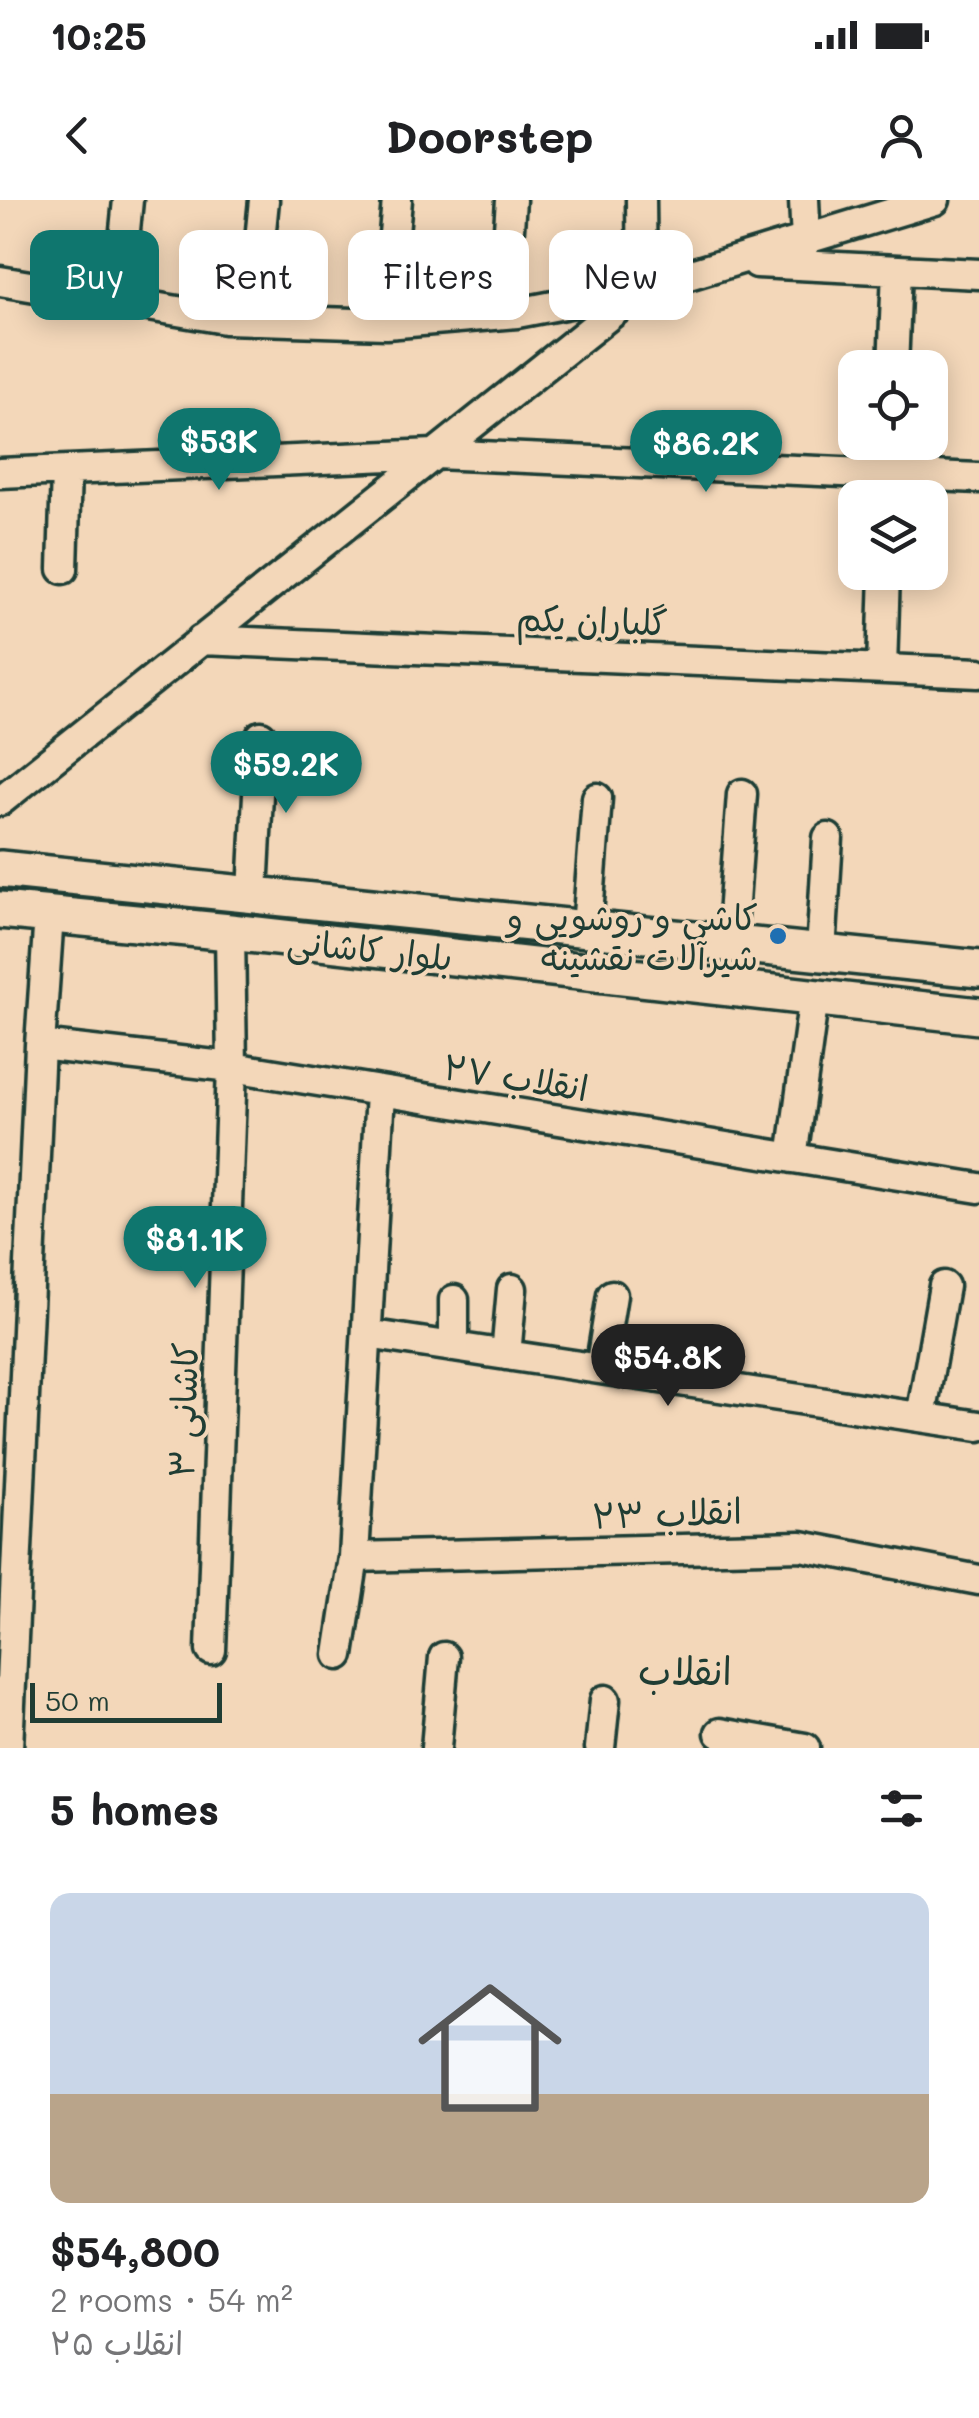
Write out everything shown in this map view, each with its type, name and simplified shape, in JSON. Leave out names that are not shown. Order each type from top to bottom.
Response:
[{"type":"main road","name":"بلوار کاشانی","points":[[0,869],[979,969]]},
{"type":"main road","name":"بلوار کاشانی","points":[[0,910],[979,1016]]},
{"type":"street","points":[[125,230],[128,200]]},
{"type":"street","points":[[261,230],[264,200]]},
{"type":"street","points":[[386,324],[397,200]]},
{"type":"street","points":[[509,230],[511,200]]},
{"type":"street","points":[[642,200],[642,230]]},
{"type":"street","points":[[804,200],[806,242]]},
{"type":"street","points":[[693,274],[935,200]]},
{"type":"street","points":[[730,262],[979,274]]},
{"type":"street","points":[[894,350],[897,270]]},
{"type":"street","points":[[0,280],[30,285]]},
{"type":"street","points":[[252,320],[386,324],[433,320]]},
{"type":"street","points":[[0,801],[604,320]]},
{"type":"street","points":[[0,473],[435,454],[838,482]]},
{"type":"street","points":[[64,568],[66,472]]},
{"type":"street","points":[[948,481],[979,478]]},
{"type":"street","points":[[882,669],[885,590]]},
{"type":"street","name":"گلباران یکم","points":[[202,640],[979,673]]},
{"type":"street","points":[[252,893],[261,736]]},
{"type":"street","points":[[731,943],[742,794]]},
{"type":"street","points":[[587,928],[596,798]]},
{"type":"street","points":[[822,952],[828,838]]},
{"type":"street","points":[[8,1748],[49,915]]},
{"type":"street","name":"۳ کاشانی","points":[[211,1650],[232,1068],[230,932]]},
{"type":"street","points":[[792,1158],[814,996]]},
{"type":"street","name":"انقلاب ۲۷","points":[[40,1045],[232,1068],[979,1188]]},
{"type":"street","points":[[339,1655],[354,1557],[380,1093]]},
{"type":"street","points":[[920,1417],[944,1286]]},
{"type":"street","points":[[506,1355],[512,1288]]},
{"type":"street","points":[[600,1369],[612,1295]]},
{"type":"street","points":[[454,1300],[454,1348]]},
{"type":"street","points":[[367,1334],[979,1426]]},
{"type":"street","name":"انقلاب ۲۳","points":[[354,1557],[801,1546],[979,1580]]},
{"type":"street","points":[[436,1748],[444,1657]]},
{"type":"street","points":[[600,1748],[605,1700]]},
{"type":"street","points":[[720,1733],[805,1748]]},
{"type":"place","name":"کاشی و روشویی و شیرآلات نقشینه","points":[[778,936]]},
{"type":"district","name":"انقلاب","points":[[685,1670]]}]
